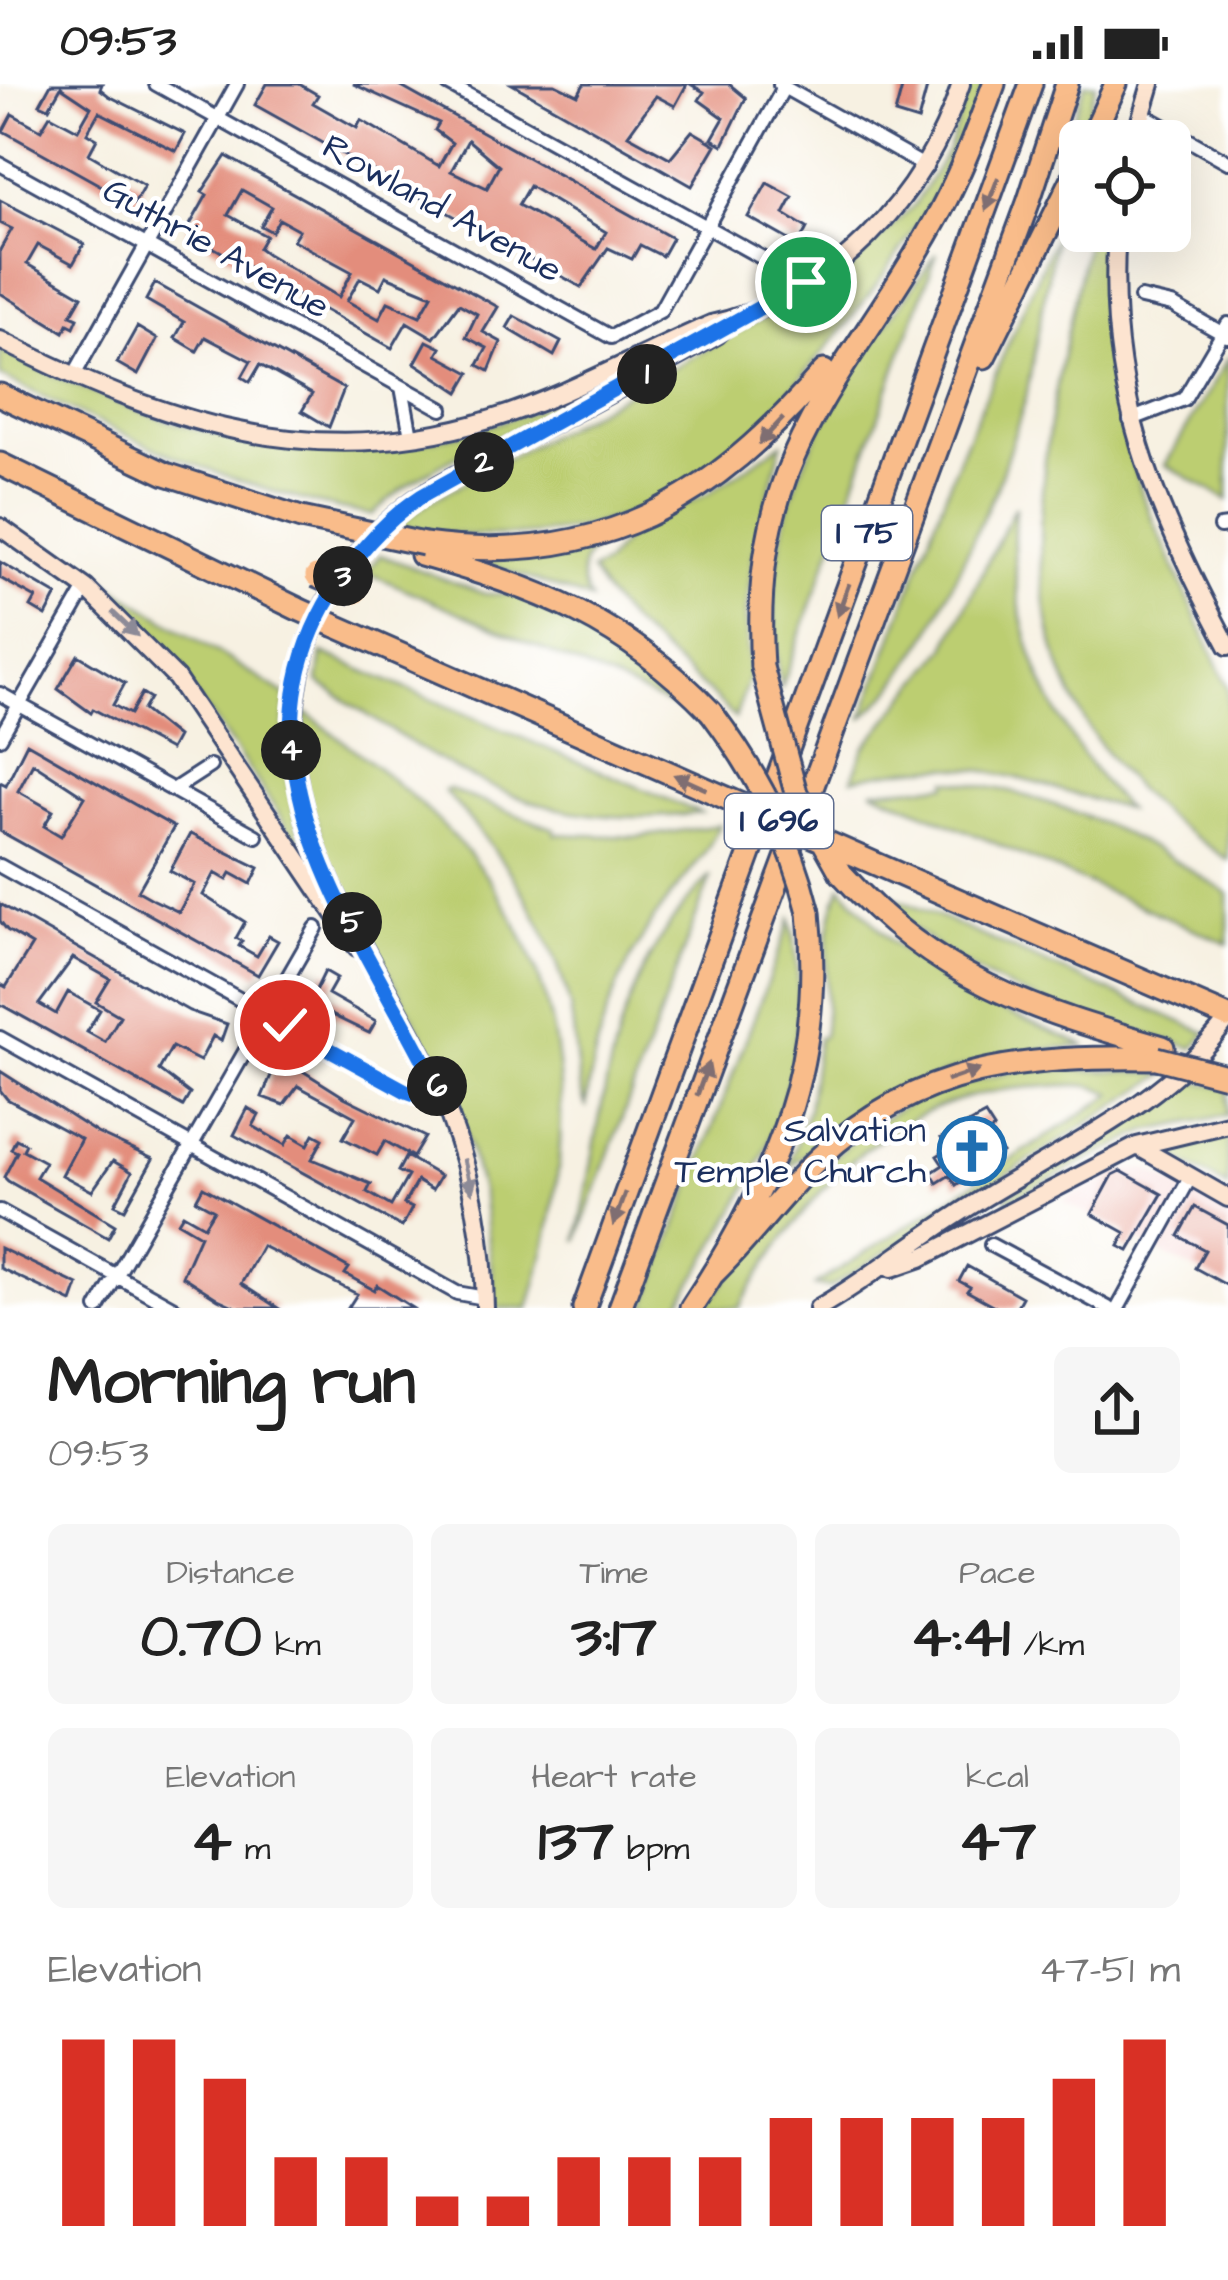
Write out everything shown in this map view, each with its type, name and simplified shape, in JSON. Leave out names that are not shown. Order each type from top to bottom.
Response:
[{"type":"highway","points":[[994,84],[940,212],[830,380],[785,469],[763,568],[762,667],[796,793],[841,873],[900,934],[979,985],[1056,1016],[1227,1072]]},
{"type":"highway","name":"I 75","points":[[584,1308],[1031,84]]},
{"type":"highway","name":"I 75","points":[[620,1308],[936,454],[1067,84]]},
{"type":"highway","points":[[1100,120],[1116,84]]},
{"type":"highway","points":[[936,454],[1059,206]]},
{"type":"highway","points":[[422,549],[548,545],[629,525],[667,507],[757,447],[875,311]]},
{"type":"highway","points":[[0,395],[166,474],[301,518],[422,549],[595,617],[641,646],[711,712],[774,808],[796,858],[809,911],[814,1007],[805,1067],[767,1174],[691,1308]]},
{"type":"highway","name":"I 696","points":[[0,464],[298,609],[1222,1016]]},
{"type":"highway","points":[[316,576],[355,593]]},
{"type":"highway","points":[[713,1274],[824,1153],[920,1090],[976,1069],[1017,1061],[1160,1052]]},
{"type":"main road","points":[[0,340],[114,396],[226,430],[290,441],[410,436],[520,409],[710,324],[733,319],[806,282],[860,246],[887,221],[926,167],[961,84]]},
{"type":"main road","points":[[1140,120],[1151,84]]},
{"type":"main road","points":[[1117,252],[1116,338],[1130,420],[1172,540],[1228,646]]},
{"type":"main road","points":[[485,1303],[471,1188],[440,1093],[366,957],[308,835],[291,755],[300,668],[315,623],[338,582],[362,550],[412,503],[717,335],[733,319]]},
{"type":"main road","points":[[0,527],[86,588],[148,646],[204,713],[340,928],[366,957]]},
{"type":"main road","points":[[818,1308],[885,1270],[953,1216],[1153,1094],[1184,1070],[1222,1016]]},
{"type":"main road","points":[[885,1270],[921,1258],[1137,1146],[1228,1124]]},
{"type":"main road","points":[[1137,1146],[1228,1198]]},
{"type":"street","name":"Rowland Avenue","points":[[156,84],[605,335],[637,327],[660,311],[707,226]]},
{"type":"street","points":[[74,377],[237,84]]},
{"type":"street","points":[[448,84],[806,282]]},
{"type":"street","points":[[707,226],[782,85],[926,167]]},
{"type":"street","points":[[1142,114],[1228,162]]},
{"type":"street","name":"Guthrie Avenue","points":[[0,164],[442,410]]},
{"type":"street","points":[[1130,420],[1178,404],[1226,332],[1172,305],[1141,298]]},
{"type":"street","points":[[402,387],[410,436]]},
{"type":"street","points":[[0,738],[86,588]]},
{"type":"street","points":[[0,694],[256,836]]},
{"type":"street","points":[[172,790],[210,766]]},
{"type":"street","points":[[0,866],[406,1091],[423,1097],[440,1093]]},
{"type":"street","points":[[98,1308],[316,928]]},
{"type":"street","points":[[0,1038],[457,1293],[485,1303]]},
{"type":"street","points":[[991,1245],[1113,1308],[1191,1176]]},
{"type":"street","points":[[0,1211],[174,1308]]},
{"type":"shaded area","points":[[1129,1169],[1148,1170],[1228,1212],[1228,1288],[1063,1201]]},
{"type":"green space","points":[[971,84],[984,84],[970,121],[937,191],[896,257],[783,400],[722,462],[670,496],[634,512],[556,532],[476,535],[398,526],[427,503],[841,275],[915,204],[948,150]]},
{"type":"green space","points":[[1085,84],[1096,84],[1087,120],[1072,120]]},
{"type":"green space","points":[[1059,158],[1059,180],[1030,240]]},
{"type":"green space","points":[[1056,233],[1026,398],[997,487],[930,632],[890,692],[862,719],[960,455]]},
{"type":"green space","points":[[1085,252],[1108,252],[1106,301],[1115,399],[1143,497],[1228,688],[1228,860],[1161,812],[1103,749],[1066,682],[1046,611],[1040,538],[1057,386]]},
{"type":"green space","points":[[937,253],[781,689],[774,621],[778,560],[789,505],[833,405]]},
{"type":"green space","points":[[0,349],[144,413],[283,446],[352,449],[423,441],[497,423],[575,393],[579,397],[444,463],[372,515],[275,492],[136,440],[0,376]]},
{"type":"green space","points":[[1228,358],[1228,500],[1165,465]]},
{"type":"green space","points":[[782,443],[753,557],[746,617],[750,676],[735,718],[620,611],[591,571],[604,565],[632,532],[709,493]]},
{"type":"green space","points":[[1015,506],[1017,591],[1038,670],[1074,742],[1126,809],[963,768],[895,771],[852,779],[864,748],[945,649]]},
{"type":"green space","points":[[606,539],[583,565],[582,581],[590,600],[485,563],[485,556]]},
{"type":"green space","points":[[44,544],[286,695],[284,761],[299,836],[294,839],[239,754],[152,645]]},
{"type":"green space","points":[[380,555],[485,594],[518,594],[550,607],[632,651],[706,721],[366,572]]},
{"type":"green space","points":[[322,653],[700,813],[588,814],[496,789],[411,743],[318,682]]},
{"type":"green space","points":[[305,712],[418,802],[481,869],[516,925],[541,984],[556,1046],[561,1110],[547,1241],[529,1308],[496,1308],[483,1198],[465,1130],[433,1053],[330,865],[304,785]]},
{"type":"green space","points":[[948,780],[1059,806],[1162,854],[1228,894],[1228,944],[872,790],[947,785]]},
{"type":"green space","points":[[444,791],[555,829],[555,834],[639,837],[719,825],[646,932],[621,979],[596,1052],[586,1106],[570,1007],[550,946],[522,891]]},
{"type":"green space","points":[[711,876],[577,1241],[604,1093],[630,1001],[649,957]]},
{"type":"green space","points":[[841,886],[891,941],[953,990],[1086,1046],[1003,1056],[926,1081],[855,1119],[788,1168],[808,1109],[818,1038],[823,1036],[830,924]]},
{"type":"green space","points":[[872,888],[1207,1033],[1194,1048],[1020,993],[943,951]]},
{"type":"green space","points":[[791,919],[798,977],[797,1029],[775,1124],[733,1214],[677,1308],[645,1308]]},
{"type":"green space","points":[[1025,1068],[1167,1073],[829,1288],[815,1285],[1113,1094],[1084,1085],[1033,1087],[981,1094],[935,1108],[894,1129],[824,1188],[739,1308],[705,1308],[776,1216],[859,1136],[925,1096]]},
{"type":"green space","points":[[1184,1078],[1228,1089],[1228,1115],[1147,1131],[1008,1201],[1005,1196],[1122,1124]]},
{"type":"green space","points":[[1228,1130],[1228,1187],[1157,1148]]},
{"type":"building","points":[[51,84],[102,84],[100,89],[109,96],[185,134],[176,151],[99,112],[87,133],[97,139],[89,154],[144,186],[134,204],[3,131],[12,114],[41,130],[50,115],[78,130],[91,107],[61,87],[49,108],[40,104]]},
{"type":"building","points":[[267,84],[299,84],[318,95],[313,103],[357,128],[361,120],[439,166],[452,143],[435,130],[439,123],[353,84],[396,84],[672,238],[662,256],[640,245],[632,259],[608,248],[581,287],[255,105]],"holes":[[[468,140],[499,166],[487,188],[451,171]],[[529,186],[606,232],[596,249],[518,205]]]},
{"type":"building","points":[[512,84],[555,84],[578,95],[584,84],[687,84],[675,106],[656,96],[628,135],[670,158],[692,131],[716,145],[692,186]]},
{"type":"building","points":[[690,84],[729,84],[746,98],[723,145],[712,139],[724,118],[699,100],[704,92]]},
{"type":"building","points":[[903,84],[928,84],[918,121],[895,114]]},
{"type":"building","points":[[226,156],[498,307],[483,332],[501,342],[489,371],[478,365],[487,348],[466,337],[477,314],[459,304],[434,338],[407,322],[392,348],[186,232],[207,195],[202,192]],"holes":[[[242,190],[272,207],[261,226],[272,232],[279,219],[299,230],[293,240],[352,272],[339,297],[267,254],[259,248],[266,236],[228,215]],[[386,276],[432,295],[420,316],[388,302],[379,319],[347,301],[360,278],[380,288]]]},
{"type":"building","points":[[767,183],[793,197],[784,214],[807,228],[798,245],[748,217]]},
{"type":"building","points":[[0,200],[84,244],[73,264],[38,245],[27,264],[82,296],[71,315],[78,318],[74,327],[68,324],[64,332],[0,293],[0,250],[12,229],[0,223]]},
{"type":"building","points":[[155,283],[344,389],[329,427],[302,411],[312,394],[260,365],[250,382],[242,377],[251,361],[205,337],[197,351],[175,338],[184,322],[146,300]]},
{"type":"building","points":[[514,316],[561,342],[554,356],[507,328]]},
{"type":"building","points":[[137,327],[157,339],[138,375],[117,363]]},
{"type":"building","points":[[427,341],[441,348],[437,355],[470,373],[459,392],[415,363]]},
{"type":"building","points":[[0,562],[57,595],[46,616],[31,607],[36,598],[0,578]]},
{"type":"building","points":[[78,655],[125,683],[113,705],[130,714],[142,693],[150,698],[143,710],[177,737],[170,750],[93,709],[91,713],[58,689]]},
{"type":"building","points":[[27,743],[174,827],[138,891],[179,912],[194,884],[170,871],[190,834],[259,868],[251,884],[231,873],[227,880],[215,873],[203,895],[245,922],[236,938],[242,941],[239,946],[257,956],[269,936],[278,941],[258,975],[0,831],[0,782],[6,785]],"holes":[[[33,763],[85,797],[61,836],[44,826],[53,811],[18,791]]]},
{"type":"building","points":[[0,904],[189,1011],[227,1024],[221,1041],[213,1036],[200,1061],[172,1047],[159,1070],[190,1094],[183,1106],[0,1004],[0,984],[6,987],[32,945],[0,921]],"holes":[[[73,958],[110,979],[96,1002],[120,1016],[105,1042],[87,1032],[100,1010],[68,992],[56,1014],[39,1004]]]},
{"type":"building","points":[[325,971],[337,978],[328,994],[376,1021],[369,1033],[309,1004]]},
{"type":"building","points":[[279,1056],[344,1097],[425,1137],[413,1157],[385,1141],[377,1155],[343,1138],[355,1117],[298,1086],[284,1105],[262,1097]]},
{"type":"building","points":[[0,1071],[97,1133],[153,1159],[125,1209],[115,1204],[132,1172],[113,1161],[92,1191],[62,1175],[81,1139],[7,1099],[0,1090]]},
{"type":"building","points":[[248,1108],[259,1115],[253,1126],[285,1145],[291,1135],[308,1145],[314,1134],[323,1139],[312,1159],[371,1184],[367,1192],[391,1206],[408,1176],[398,1171],[406,1156],[440,1176],[432,1190],[417,1181],[404,1204],[412,1208],[402,1227],[234,1135]]},
{"type":"building","name":"Salvation Temple Church","points":[[985,1115],[994,1129],[988,1133],[1002,1153],[956,1185],[950,1175],[937,1183],[931,1173],[943,1165],[937,1156],[948,1149],[941,1138]]},
{"type":"building","points":[[16,1139],[26,1144],[23,1150],[45,1162],[36,1177],[115,1225],[108,1238],[4,1177],[17,1152],[11,1149]]},
{"type":"building","points":[[1121,1171],[1162,1194],[1129,1251],[1119,1246],[1126,1233],[1092,1214],[1113,1175]]},
{"type":"building","points":[[203,1187],[349,1268],[345,1274],[374,1290],[377,1285],[413,1308],[348,1308],[357,1294],[262,1246],[241,1284],[278,1308],[238,1308],[218,1299],[182,1276],[200,1235],[178,1222],[183,1214],[204,1226],[214,1210],[196,1200]]},
{"type":"building","points":[[1195,1207],[1228,1225],[1228,1286],[1195,1268],[1205,1250],[1179,1236]]},
{"type":"building","points":[[0,1248],[78,1285],[72,1302],[0,1268]]},
{"type":"building","points":[[967,1266],[1022,1297],[1016,1308],[998,1308],[967,1291],[970,1287],[959,1281]]},
{"type":"place","name":"Salvation Temple Church","points":[[972,1151]]},
{"type":"route","points":[[285,1025],[406,1091],[423,1097],[440,1093],[366,957],[308,835],[294,780],[291,728],[300,668],[315,623],[338,582],[390,521],[422,496],[806,282]]}]
